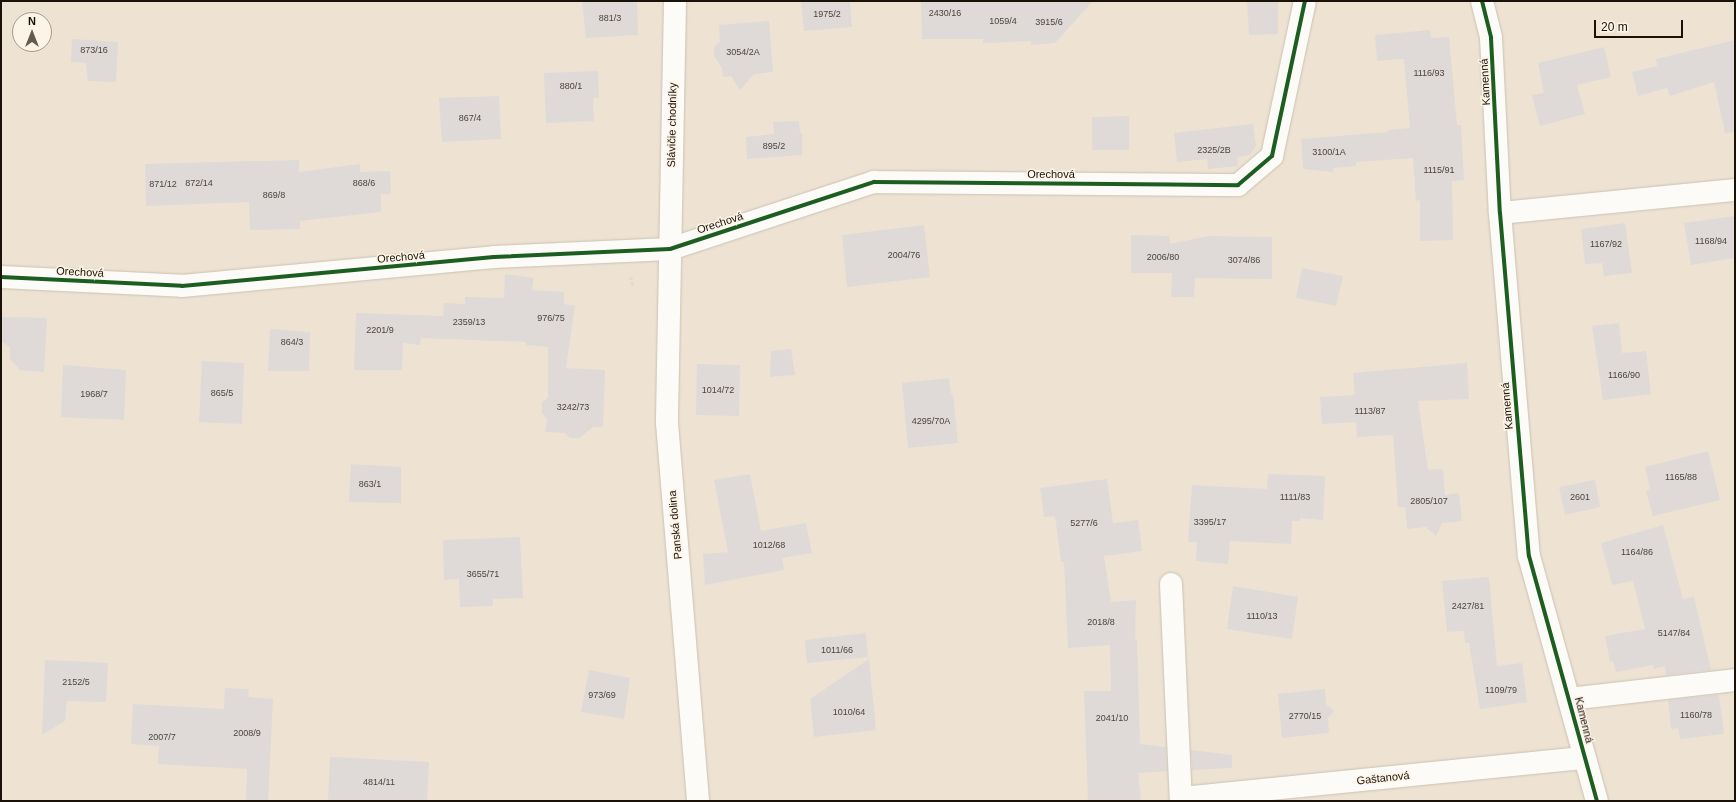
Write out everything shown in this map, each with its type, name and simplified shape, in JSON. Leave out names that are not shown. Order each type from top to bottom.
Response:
[{"type":"street","name":"Slávičie chodníky","points":[[670,249],[675,1]]},
{"type":"street","name":"Orechová","points":[[1,277],[182,286],[494,257],[670,249],[874,182],[1238,185],[1272,156],[1305,1]]},
{"type":"street","name":"Kamenná","points":[[1482,1],[1491,38],[1500,214],[1529,556],[1597,801]]},
{"type":"street","points":[[1500,214],[1735,190]]},
{"type":"street","name":"Panská dolina","points":[[670,249],[667,423],[698,801]]},
{"type":"street","name":"Gaštanová","points":[[1171,584],[1181,800],[1584,758]]},
{"type":"street","name":"Kamenná","points":[[1569,699],[1735,680]]},
{"type":"building","points":[[582,1],[637,2],[638,35],[586,38]]},
{"type":"building","points":[[801,1],[850,1],[852,27],[804,31]]},
{"type":"building","points":[[921,1],[1093,1],[1055,43],[1031,45],[1031,41],[983,43],[983,39],[922,39]]},
{"type":"building","points":[[1247,1],[1278,1],[1278,34],[1249,35]]},
{"type":"building","points":[[769,21],[773,72],[754,74],[740,90],[731,76],[723,77],[722,68],[714,56],[714,47],[720,41],[719,25]]},
{"type":"building","points":[[1430,30],[1431,38],[1449,37],[1457,125],[1461,125],[1464,180],[1452,181],[1453,240],[1420,241],[1420,200],[1416,201],[1413,158],[1356,162],[1356,166],[1333,168],[1333,172],[1303,169],[1301,139],[1388,132],[1388,130],[1410,128],[1404,59],[1377,61],[1375,35]]},
{"type":"building","points":[[72,39],[118,42],[116,82],[88,81],[86,63],[71,62]]},
{"type":"building","points":[[1735,40],[1735,132],[1725,133],[1714,82],[1670,96],[1667,88],[1638,96],[1632,72],[1657,66],[1656,59]]},
{"type":"building","points":[[1604,47],[1611,77],[1577,85],[1585,114],[1540,126],[1532,95],[1544,93],[1538,63]]},
{"type":"building","points":[[598,71],[599,98],[593,98],[594,121],[546,123],[544,73]]},
{"type":"building","points":[[499,96],[501,139],[442,142],[439,98]]},
{"type":"building","points":[[1129,116],[1129,150],[1092,150],[1092,117]]},
{"type":"building","points":[[799,121],[800,133],[802,133],[802,155],[747,159],[746,137],[774,134],[773,122]]},
{"type":"building","points":[[1253,124],[1256,146],[1250,155],[1237,157],[1238,166],[1208,169],[1207,159],[1177,162],[1174,133]]},
{"type":"building","points":[[299,160],[299,172],[360,164],[360,172],[390,171],[391,194],[381,194],[381,212],[300,221],[300,229],[250,230],[249,202],[146,206],[145,164]]},
{"type":"building","points":[[1735,216],[1735,258],[1691,265],[1684,223]]},
{"type":"building","points":[[1625,223],[1632,273],[1604,276],[1602,263],[1585,264],[1581,229]]},
{"type":"building","points":[[924,225],[930,277],[847,287],[842,235]]},
{"type":"building","points":[[1131,235],[1169,236],[1170,244],[1208,236],[1272,237],[1272,279],[1195,278],[1194,297],[1171,297],[1172,273],[1131,273]]},
{"type":"building","points":[[1302,268],[1343,276],[1336,306],[1296,298]]},
{"type":"building","points":[[505,274],[534,278],[532,290],[564,292],[564,304],[575,306],[566,368],[605,370],[603,427],[593,427],[579,438],[570,438],[565,433],[545,432],[547,419],[542,413],[542,402],[548,398],[548,347],[526,345],[526,342],[421,338],[420,345],[403,343],[402,370],[354,370],[356,313],[443,316],[444,303],[465,304],[465,297],[504,298]]},
{"type":"building","points":[[1,317],[47,318],[44,372],[20,370],[10,359],[10,347],[2,342]]},
{"type":"building","points":[[1619,323],[1622,353],[1646,351],[1651,394],[1603,400],[1592,326]]},
{"type":"building","points":[[270,329],[310,332],[309,371],[268,371]]},
{"type":"building","points":[[791,349],[795,375],[770,377],[771,351]]},
{"type":"building","points":[[202,361],[244,363],[242,424],[199,422]]},
{"type":"building","points":[[1467,363],[1469,399],[1418,401],[1428,470],[1443,469],[1445,495],[1459,493],[1462,521],[1442,523],[1436,536],[1426,527],[1407,529],[1405,507],[1398,507],[1393,435],[1357,437],[1356,422],[1322,424],[1320,397],[1355,395],[1353,373]]},
{"type":"building","points":[[697,364],[740,365],[739,416],[696,415]]},
{"type":"building","points":[[63,365],[126,370],[124,420],[61,417]]},
{"type":"building","points":[[949,378],[951,394],[953,394],[958,443],[908,448],[902,383]]},
{"type":"building","points":[[1708,451],[1720,500],[1653,516],[1646,492],[1650,488],[1645,467]]},
{"type":"building","points":[[351,464],[401,467],[401,503],[349,502]]},
{"type":"building","points":[[750,474],[761,531],[806,523],[812,553],[782,558],[784,570],[705,585],[703,554],[728,552],[714,480]]},
{"type":"building","points":[[1268,474],[1325,476],[1323,520],[1300,518],[1300,521],[1292,521],[1291,544],[1230,541],[1228,564],[1196,561],[1197,542],[1188,542],[1192,485],[1267,489]]},
{"type":"building","points":[[1107,479],[1113,523],[1138,520],[1142,551],[1104,556],[1111,602],[1136,600],[1135,639],[1137,639],[1140,744],[1166,747],[1167,771],[1138,773],[1141,801],[1088,801],[1084,691],[1111,691],[1110,645],[1068,648],[1064,562],[1061,562],[1055,516],[1044,517],[1040,488]]},
{"type":"building","points":[[1595,480],[1600,507],[1565,515],[1559,487]]},
{"type":"building","points":[[1663,525],[1683,599],[1694,597],[1711,670],[1666,675],[1665,666],[1654,669],[1653,665],[1616,672],[1613,661],[1610,662],[1605,636],[1645,629],[1633,581],[1612,585],[1601,543]]},
{"type":"building","points":[[520,537],[523,598],[493,599],[493,606],[460,607],[459,579],[444,580],[443,540]]},
{"type":"building","points":[[1489,577],[1497,666],[1522,663],[1527,702],[1480,709],[1469,643],[1465,643],[1464,631],[1447,632],[1442,581]]},
{"type":"building","points":[[1233,586],[1298,597],[1292,639],[1227,629]]},
{"type":"building","points":[[866,633],[868,657],[807,663],[805,640]]},
{"type":"building","points":[[869,659],[876,730],[814,737],[810,699]]},
{"type":"building","points":[[45,660],[108,663],[106,702],[67,701],[65,721],[42,735]]},
{"type":"building","points":[[589,670],[630,678],[624,719],[581,712]]},
{"type":"building","points":[[225,688],[249,689],[248,697],[273,699],[268,801],[246,801],[247,769],[158,764],[159,746],[131,744],[133,704],[224,709]]},
{"type":"building","points":[[1325,689],[1326,704],[1334,711],[1328,718],[1329,733],[1282,738],[1278,694]]},
{"type":"building","points":[[1719,696],[1724,734],[1680,739],[1678,728],[1671,729],[1668,700]]},
{"type":"building","points":[[1191,750],[1232,755],[1232,768],[1192,770]]},
{"type":"building","points":[[330,757],[429,762],[427,801],[328,801]]},
{"type":"cycle path","points":[[1,277],[182,286],[494,257],[670,249],[874,182],[1238,185],[1272,156],[1305,1]]},
{"type":"cycle path","points":[[1482,1],[1491,38],[1500,213],[1529,556],[1597,801]]}]
